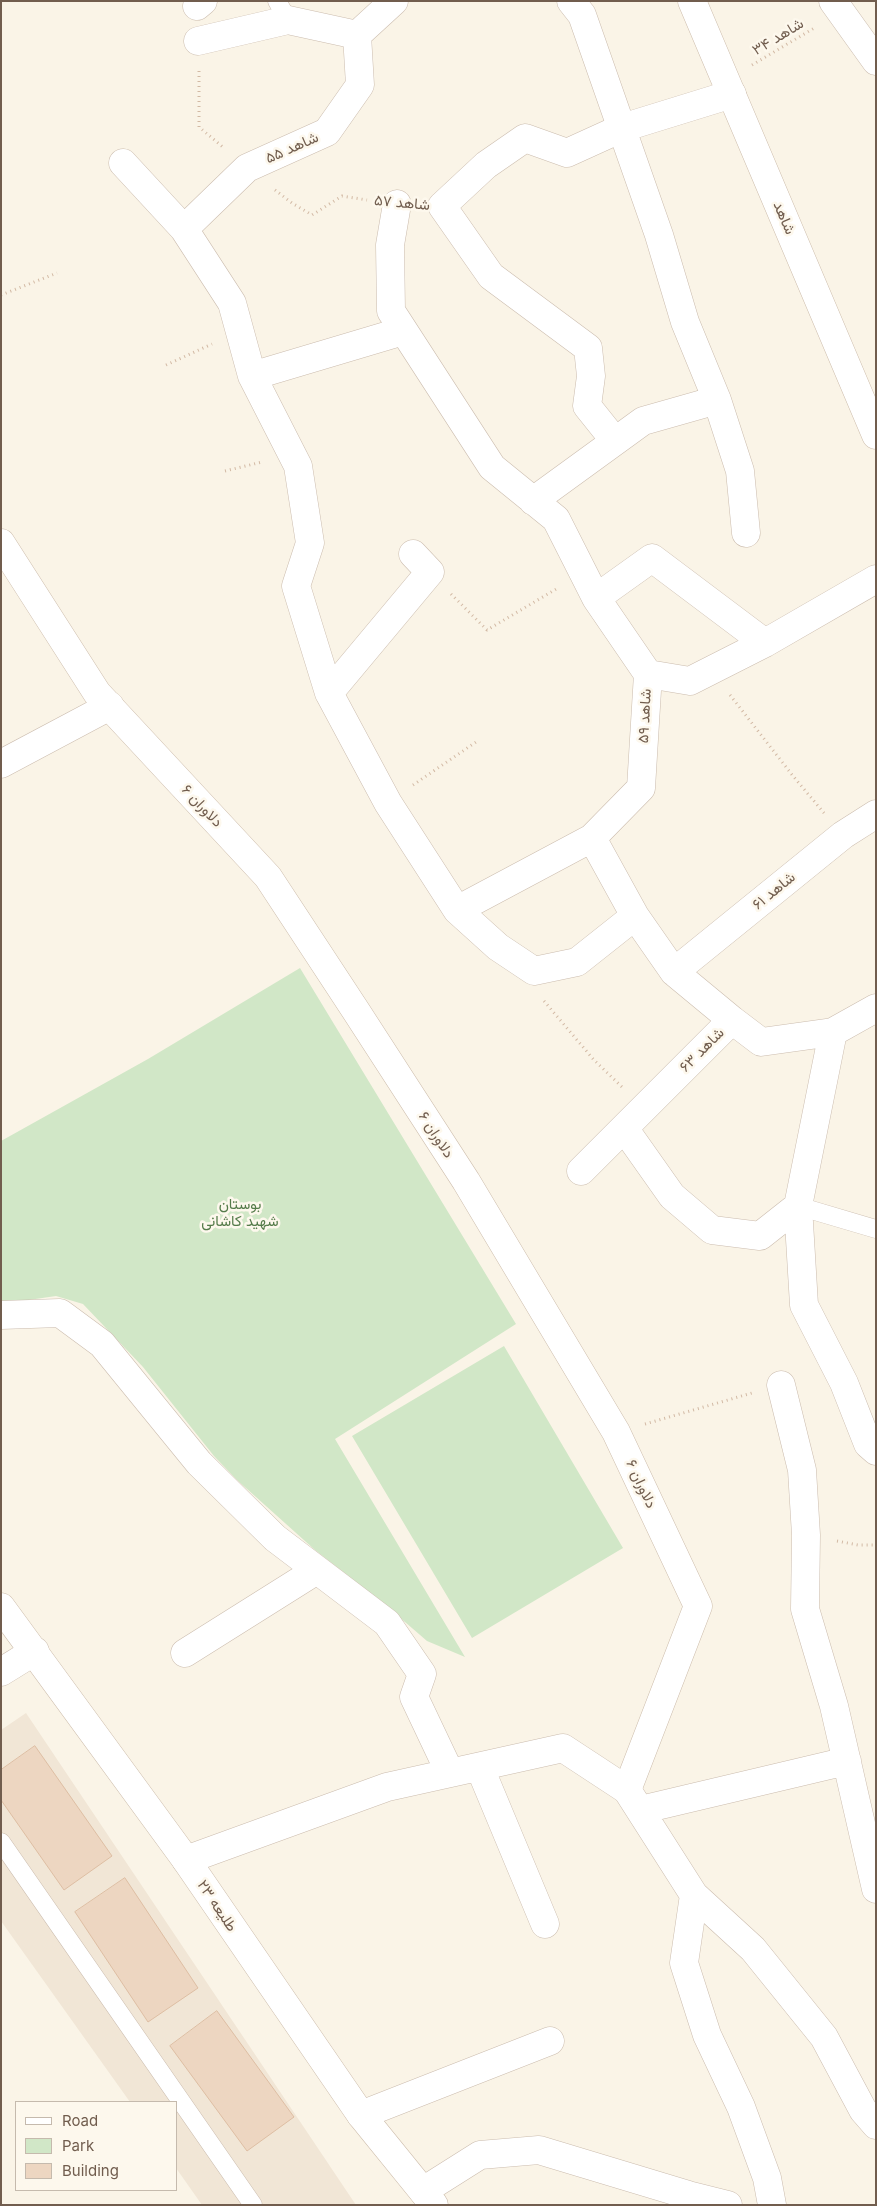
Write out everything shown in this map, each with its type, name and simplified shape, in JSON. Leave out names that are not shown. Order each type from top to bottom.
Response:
[{"type":"street","points":[[198,41],[283,11],[357,36],[394,1]]},
{"type":"street","points":[[571,1],[582,15],[659,235],[685,322],[717,400],[740,472],[746,533]]},
{"type":"street","name":"شاهد","points":[[692,1],[876,434]]},
{"type":"street","points":[[837,7],[876,62]]},
{"type":"street","name":"شاهد ۵۵","points":[[184,229],[247,168],[327,132],[360,85],[357,36]]},
{"type":"street","name":"شاهد ۵۷","points":[[615,441],[587,406],[591,376],[588,348],[491,276],[442,206],[486,165],[525,138],[567,153],[622,128],[729,87]]},
{"type":"street","points":[[123,162],[184,229],[232,303],[252,376],[298,466],[310,543],[296,586],[329,693],[388,803],[457,910],[498,947],[534,971],[577,962],[635,916]]},
{"type":"street","points":[[397,204],[390,245],[391,311],[492,467],[556,519],[596,598],[648,674]]},
{"type":"street","points":[[252,376],[403,331]]},
{"type":"street","points":[[533,501],[643,421],[717,400]]},
{"type":"street","name":"دلاوران ۶","points":[[1,543],[97,693],[268,877],[466,1181],[616,1432],[698,1606],[634,1800]]},
{"type":"street","points":[[596,598],[652,558],[764,642]]},
{"type":"street","points":[[329,693],[421,563]]},
{"type":"street","name":"شاهد ۵۹","points":[[457,910],[592,838],[641,788],[648,674],[690,680],[711,671],[876,579]]},
{"type":"street","points":[[1,764],[110,706]]},
{"type":"street","name":"شاهد ۶۱","points":[[674,972],[843,835],[876,814]]},
{"type":"street","points":[[592,838],[635,916],[674,972],[732,1020]]},
{"type":"street","name":"شاهد ۶۳","points":[[581,1171],[732,1020],[761,1042],[833,1032],[876,1008]]},
{"type":"street","points":[[833,1032],[798,1206],[804,1305],[844,1383],[868,1444],[876,1451]]},
{"type":"street","points":[[624,1128],[672,1196],[712,1230],[760,1236],[798,1206]]},
{"type":"street","points":[[1,1315],[60,1313],[102,1344],[200,1463],[275,1538],[387,1623],[422,1674],[414,1697],[450,1773]]},
{"type":"street","points":[[781,1384],[802,1470],[806,1535],[805,1609],[834,1706],[876,1890]]},
{"type":"street","points":[[185,1653],[317,1570]]},
{"type":"street","name":"طلیعه ۲۳","points":[[1,1606],[186,1860],[361,2115],[429,2198]]},
{"type":"street","points":[[1,1672],[34,1651]]},
{"type":"street","points":[[186,1860],[387,1787],[564,1748],[634,1800],[694,1895],[753,1949],[824,2036],[863,2110],[876,2125]]},
{"type":"street","points":[[634,1800],[847,1761]]},
{"type":"street","points":[[480,1768],[544,1924]]},
{"type":"street","points":[[694,1895],[684,1963],[708,2035],[741,2107],[766,2178],[772,2205]]},
{"type":"street","points":[[361,2115],[550,2041]]},
{"type":"street","points":[[429,2198],[480,2155],[539,2150],[728,2205]]},
{"type":"lane","points":[[798,1206],[876,1229]]},
{"type":"lane","points":[[1,1842],[253,2205]]},
{"type":"path","name":"شاهد ۳۴","points":[[729,87],[837,7]]},
{"type":"path","name":"شاهد ۵۷","points":[[198,41],[199,127],[247,168],[292,203],[312,215],[342,196],[397,204]]},
{"type":"path","points":[[1,295],[57,272]]},
{"type":"path","points":[[166,365],[240,331]]},
{"type":"path","points":[[225,471],[292,454]]},
{"type":"path","points":[[421,563],[487,630],[583,572]]},
{"type":"path","points":[[711,671],[793,776],[843,835]]},
{"type":"path","points":[[388,803],[479,740]]},
{"type":"path","points":[[534,971],[545,1004],[594,1060],[644,1108]]},
{"type":"path","points":[[616,1432],[781,1384]]},
{"type":"path","points":[[806,1535],[858,1545],[876,1545]]},
{"type":"shaded area","points":[[26,1713],[356,2205],[202,2205],[178,2171],[178,2101],[129,2101],[1,1921],[1,1730]]},
{"type":"green space","name":"بوستان شهید کاشانی","points":[[300,968],[516,1324],[335,1439],[465,1657],[427,1641],[383,1603],[315,1550],[237,1480],[214,1456],[143,1367],[83,1304],[56,1296],[1,1304],[1,1141],[148,1059]]},
{"type":"green space","points":[[504,1346],[623,1548],[472,1638],[352,1436]]},
{"type":"building","points":[[35,1746],[112,1856],[64,1890],[1,1800],[1,1770]]},
{"type":"building","points":[[125,1878],[198,1988],[148,2022],[75,1912]]},
{"type":"building","points":[[217,2011],[294,2117],[247,2151],[170,2046]]}]
